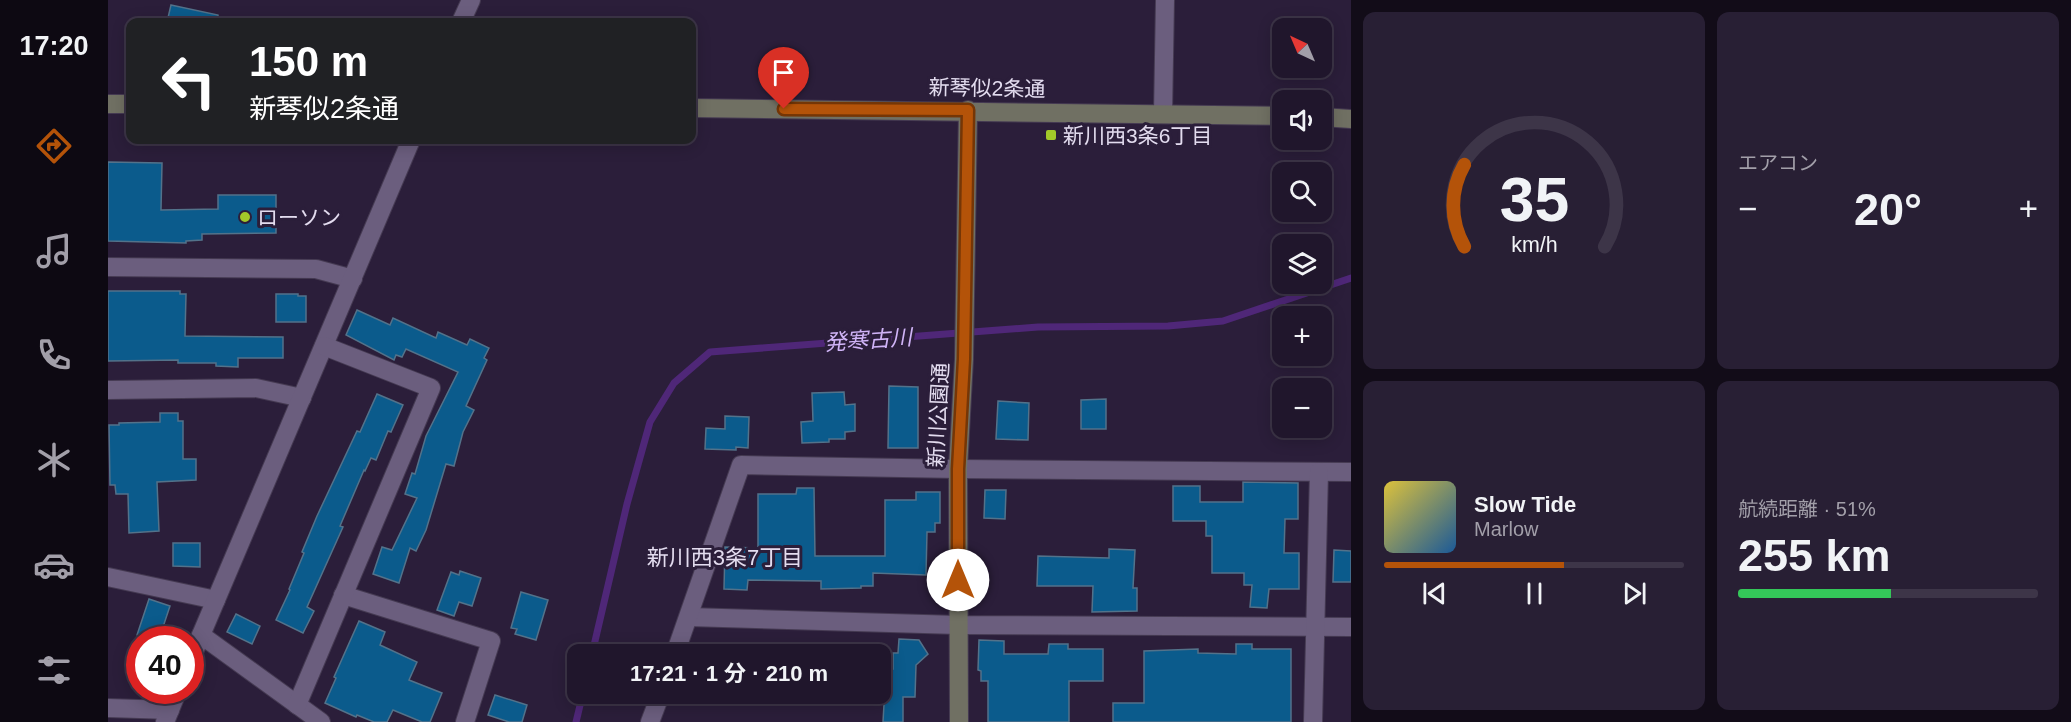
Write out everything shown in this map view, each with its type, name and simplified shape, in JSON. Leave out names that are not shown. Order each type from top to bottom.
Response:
[{"type":"street","points":[[463,18],[471,0]]},
{"type":"street","points":[[1163,114],[1165,0]]},
{"type":"street","points":[[108,104],[126,104]]},
{"type":"street","name":"新琴似2条通","points":[[696,108],[1272,116]]},
{"type":"street","name":"新川公園通","points":[[959,722],[958,469],[964,359],[968,110]]},
{"type":"street","points":[[1332,118],[1351,119]]},
{"type":"street","points":[[204,628],[409,144]]},
{"type":"street","points":[[108,267],[316,269],[353,279]]},
{"type":"street","points":[[297,705],[430,388],[324,346]]},
{"type":"street","points":[[108,390],[256,388],[302,398]]},
{"type":"street","points":[[679,644],[741,465],[1351,472]]},
{"type":"street","points":[[1313,722],[1318,472]]},
{"type":"street","points":[[108,577],[216,600]]},
{"type":"street","points":[[343,595],[491,641],[465,722]]},
{"type":"street","points":[[689,617],[958,625],[1351,627]]},
{"type":"street","points":[[204,637],[321,722]]},
{"type":"street","points":[[650,722],[657,704]]},
{"type":"street","points":[[108,708],[167,716]]},
{"type":"building","points":[[171,5],[218,15],[218,18],[168,18]]},
{"type":"building","points":[[108,162],[162,163],[161,210],[218,209],[218,195],[276,195],[276,233],[202,234],[202,240],[186,241],[186,243],[108,241]]},
{"type":"building","points":[[108,291],[180,291],[180,294],[186,294],[185,336],[283,337],[283,358],[238,358],[238,367],[216,366],[216,363],[178,363],[178,360],[108,361]]},
{"type":"building","points":[[276,294],[306,296],[306,322],[276,322]]},
{"type":"building","points":[[357,310],[390,325],[393,318],[436,338],[438,332],[467,345],[470,339],[489,348],[484,358],[487,360],[466,406],[474,410],[463,432],[454,466],[446,464],[426,530],[416,551],[410,548],[399,583],[373,574],[382,547],[392,550],[417,498],[405,494],[412,473],[415,474],[426,436],[458,372],[406,349],[402,357],[396,355],[394,360],[346,335]]},
{"type":"building","points":[[889,386],[918,387],[918,448],[888,448]]},
{"type":"building","points":[[844,392],[845,405],[855,404],[855,431],[845,432],[845,439],[802,443],[801,422],[813,421],[812,393]]},
{"type":"building","points":[[377,394],[403,405],[391,432],[388,431],[376,460],[371,458],[364,470],[340,526],[343,527],[307,607],[314,611],[303,633],[276,620],[290,590],[317,516]]},
{"type":"building","points":[[1106,399],[1106,429],[1081,429],[1081,400]]},
{"type":"building","points":[[998,401],[1029,403],[1028,440],[996,439]]},
{"type":"building","points":[[160,413],[178,413],[178,421],[183,421],[183,459],[196,459],[196,480],[157,482],[159,531],[129,533],[128,494],[116,494],[115,485],[110,485],[109,425],[160,422]]},
{"type":"building","points":[[725,416],[749,417],[748,448],[705,449],[706,428],[725,429]]},
{"type":"building","points":[[1243,482],[1298,483],[1298,519],[1285,519],[1284,553],[1299,553],[1299,589],[1269,589],[1267,608],[1250,607],[1252,585],[1244,585],[1244,573],[1212,573],[1212,536],[1206,536],[1206,521],[1173,521],[1173,486],[1200,486],[1200,502],[1243,502]]},
{"type":"building","points":[[797,488],[814,488],[815,556],[885,556],[885,500],[916,500],[916,492],[940,492],[940,523],[935,523],[935,532],[927,532],[926,575],[873,573],[873,586],[861,586],[861,588],[821,589],[821,581],[748,580],[747,590],[724,589],[725,547],[758,548],[758,494],[796,494]]},
{"type":"building","points":[[985,490],[1006,490],[1005,519],[984,518]]},
{"type":"building","points":[[173,543],[200,543],[200,567],[173,566]]},
{"type":"building","points":[[1109,549],[1135,550],[1133,588],[1137,588],[1137,611],[1092,612],[1093,586],[1037,586],[1038,556],[1109,558]]},
{"type":"building","points":[[1334,550],[1351,551],[1351,582],[1333,582]]},
{"type":"building","points":[[460,571],[481,578],[472,606],[459,602],[454,616],[437,610],[451,572],[459,575]]},
{"type":"building","points":[[521,592],[548,600],[536,640],[515,634],[517,629],[511,628]]},
{"type":"building","points":[[149,599],[170,606],[163,626],[140,626]]},
{"type":"building","points":[[236,614],[260,626],[252,644],[227,632]]},
{"type":"building","points":[[359,621],[385,632],[380,645],[417,662],[409,680],[442,693],[430,722],[422,722],[393,710],[387,722],[374,722],[357,715],[356,717],[325,703]]},
{"type":"building","points":[[899,639],[919,640],[928,654],[916,665],[915,697],[903,697],[903,722],[883,722],[884,704],[891,704],[893,653],[898,653]]},
{"type":"building","points":[[979,640],[1004,641],[1004,654],[1048,654],[1049,644],[1068,644],[1068,649],[1103,649],[1103,681],[1069,681],[1069,722],[988,722],[988,681],[981,681],[981,671],[978,670]]},
{"type":"building","points":[[1236,644],[1252,644],[1252,649],[1291,649],[1291,722],[1113,722],[1113,703],[1144,703],[1144,651],[1198,649],[1198,653],[1236,654]]},
{"type":"building","points":[[495,695],[527,705],[522,722],[509,722],[488,715]]},
{"type":"waterway","name":"発寒古川","points":[[594,644],[627,504],[650,422],[674,383],[710,352],[1038,327],[1168,326],[1223,321],[1351,278]]},
{"type":"waterway","name":"発寒古川","points":[[576,722],[580,704]]},
{"type":"place","name":"新川西3条6丁目","points":[[1051,135]]},
{"type":"place","name":"ローソン","points":[[245,217]]},
{"type":"district","name":"新川西3条7丁目","points":[[725,557]]},
{"type":"route","points":[[784,109],[968,110],[964,359],[958,469],[958,580]]}]
